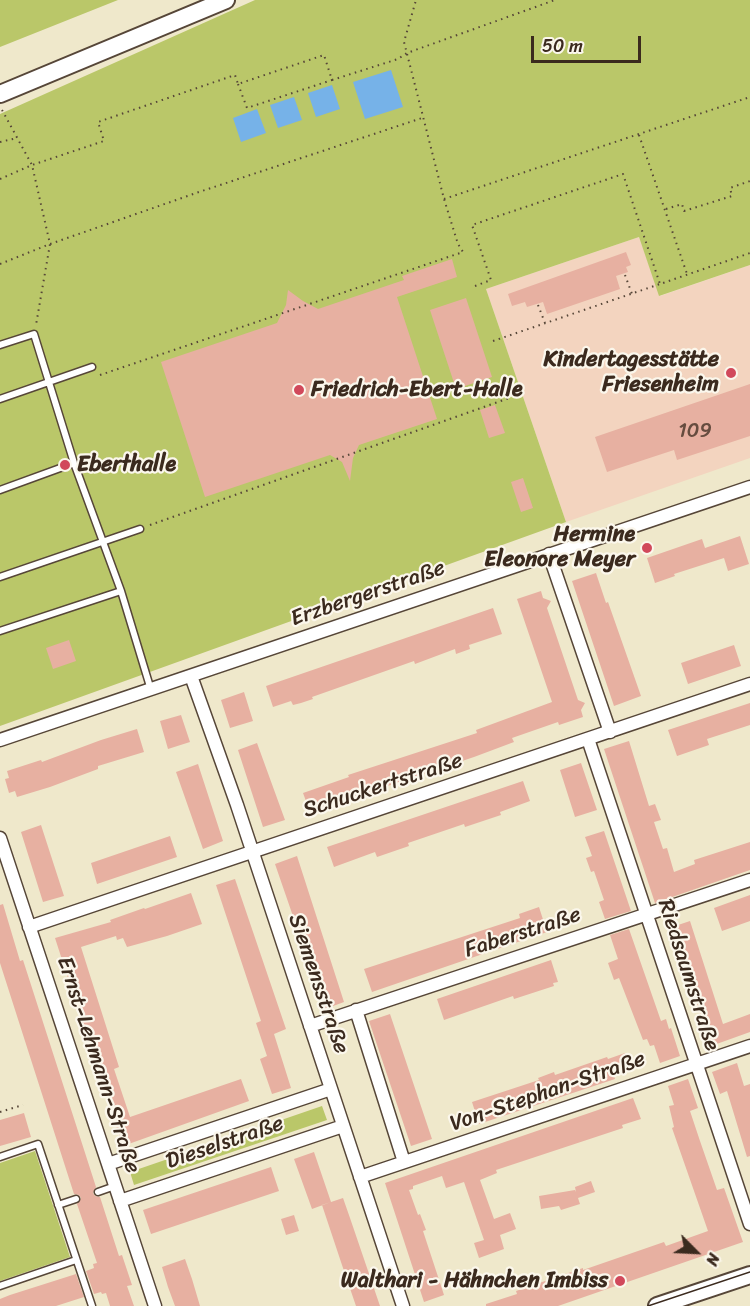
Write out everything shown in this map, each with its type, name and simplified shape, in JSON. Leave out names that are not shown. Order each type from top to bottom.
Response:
[{"type":"street","points":[[0,94],[226,0]]},
{"type":"street","name":"Erzbergerstraße","points":[[0,740],[750,487]]},
{"type":"street","points":[[549,554],[610,732]]},
{"type":"street","name":"Siemensstraße","points":[[191,676],[403,1306]]},
{"type":"street","name":"Schuckertstraße","points":[[29,927],[750,684]]},
{"type":"street","name":"Riedsaumstraße","points":[[588,740],[750,1224]]},
{"type":"street","name":"Ernst-Lehmann-Straße","points":[[0,838],[155,1306]]},
{"type":"street","name":"Faberstraße","points":[[310,1026],[750,880]]},
{"type":"street","name":"Siemensstraße","points":[[356,1010],[404,1162]]},
{"type":"street","name":"Von-Stephan-Straße","points":[[360,1178],[750,1046]]},
{"type":"street","name":"Dieselstraße","points":[[108,1164],[331,1089]]},
{"type":"street","name":"Dieselstraße","points":[[120,1201],[343,1126]]},
{"type":"street","points":[[657,1306],[750,1275]]},
{"type":"lane","points":[[0,345],[34,333],[74,463],[121,591],[151,690]]},
{"type":"lane","points":[[0,399],[92,367]]},
{"type":"lane","points":[[0,490],[74,463]]},
{"type":"lane","points":[[0,577],[140,529]]},
{"type":"lane","points":[[0,631],[121,591]]},
{"type":"lane","points":[[0,1157],[38,1144],[91,1306]]},
{"type":"lane","points":[[98,1192],[116,1186]]},
{"type":"lane","points":[[58,1205],[76,1199]]},
{"type":"lane","points":[[0,1286],[76,1260]]},
{"type":"path","points":[[92,367],[95,376],[463,252],[458,244],[444,199],[404,42],[416,0]]},
{"type":"path","points":[[0,179],[32,165],[104,141],[98,122],[235,75],[247,108],[398,59],[407,53],[555,0]]},
{"type":"path","points":[[238,84],[324,56],[332,80]]},
{"type":"path","points":[[444,199],[750,97]]},
{"type":"path","points":[[0,107],[32,165],[50,244],[34,333]]},
{"type":"path","points":[[0,264],[50,244],[423,118]]},
{"type":"path","points":[[639,134],[687,274]]},
{"type":"path","points":[[0,142],[17,138]]},
{"type":"path","points":[[475,286],[491,280],[472,225],[623,174],[660,284]]},
{"type":"path","points":[[666,209],[682,204],[684,211],[732,196],[730,188],[750,181]]},
{"type":"path","points":[[493,341],[750,253]]},
{"type":"path","points":[[626,275],[632,294]]},
{"type":"path","points":[[538,305],[545,323]]},
{"type":"path","points":[[140,529],[512,397]]},
{"type":"path","points":[[0,1112],[23,1105]]},
{"type":"shaded area","points":[[639,237],[660,296],[750,265],[750,458],[566,522],[486,289]]},
{"type":"green space","points":[[0,0],[118,0],[0,47]]},
{"type":"green space","points":[[255,0],[750,0],[750,265],[659,296],[639,237],[486,289],[566,522],[0,726],[0,114]]},
{"type":"green space","points":[[322,1106],[327,1120],[134,1185],[130,1172]]},
{"type":"green space","points":[[35,1151],[70,1257],[0,1281],[0,1163]]},
{"type":"water","points":[[391,70],[403,107],[365,119],[353,82]]},
{"type":"water","points":[[332,85],[340,109],[316,117],[308,93]]},
{"type":"water","points":[[294,97],[302,120],[278,128],[270,105]]},
{"type":"water","points":[[257,109],[266,133],[241,142],[233,118]]},
{"type":"building","points":[[626,252],[631,265],[626,267],[628,272],[616,276],[620,289],[547,314],[543,302],[527,307],[525,302],[512,306],[508,294]]},
{"type":"building","name":"Friedrich-Ebert-Halle","points":[[452,259],[457,277],[397,297],[437,419],[359,445],[353,458],[350,481],[342,462],[330,455],[205,497],[161,362],[277,323],[286,305],[288,290],[318,309],[404,280],[402,276]]},
{"type":"building","points":[[466,298],[492,377],[456,389],[430,310]]},
{"type":"building","points":[[750,384],[750,436],[677,460],[674,450],[607,472],[595,437]]},
{"type":"building","points":[[495,405],[505,433],[489,438],[480,410]]},
{"type":"building","points":[[523,478],[533,508],[521,512],[511,482]]},
{"type":"building","points":[[740,536],[749,564],[728,571],[724,558],[674,574],[675,576],[655,583],[647,558],[702,539],[705,548]]},
{"type":"building","points":[[596,573],[641,696],[614,706],[572,581]]},
{"type":"building","points":[[541,591],[543,598],[551,601],[547,608],[578,700],[585,703],[581,710],[583,717],[559,725],[558,722],[512,738],[514,742],[474,757],[310,812],[303,793],[349,777],[348,775],[477,733],[476,730],[552,702],[517,599]]},
{"type":"building","points":[[493,608],[502,634],[469,645],[470,649],[456,654],[455,649],[415,664],[414,661],[301,703],[293,705],[291,701],[273,707],[266,686]]},
{"type":"building","points":[[69,640],[76,661],[53,669],[46,648]]},
{"type":"building","points":[[734,645],[741,666],[688,684],[681,663]]},
{"type":"building","points":[[244,692],[253,721],[230,728],[221,700]]},
{"type":"building","points":[[750,703],[750,725],[707,739],[709,745],[677,756],[668,730]]},
{"type":"building","points":[[181,715],[190,742],[168,749],[160,721]]},
{"type":"building","points":[[137,729],[144,752],[98,766],[98,769],[50,787],[17,797],[15,791],[9,793],[5,779],[9,778],[7,771],[41,760],[42,762]]},
{"type":"building","points":[[629,741],[649,806],[655,804],[661,820],[654,822],[663,849],[667,848],[674,872],[695,864],[694,860],[750,842],[750,870],[655,903],[604,749]]},
{"type":"building","points":[[257,743],[285,820],[263,827],[238,750]]},
{"type":"building","points":[[581,763],[597,810],[575,817],[560,770]]},
{"type":"building","points":[[198,764],[223,841],[203,849],[176,772]]},
{"type":"building","points":[[523,781],[530,801],[500,812],[501,815],[465,827],[464,824],[408,843],[409,846],[377,857],[375,852],[334,867],[327,847]]},
{"type":"building","points":[[41,825],[64,896],[43,902],[21,832]]},
{"type":"building","points":[[604,831],[631,911],[605,919],[599,902],[604,900],[594,871],[591,872],[586,858],[592,856],[585,837]]},
{"type":"building","points":[[170,836],[177,857],[97,884],[91,863]]},
{"type":"building","points":[[297,856],[344,1002],[325,1009],[275,864]]},
{"type":"building","points":[[235,879],[286,1029],[274,1034],[291,1088],[272,1094],[260,1059],[267,1056],[256,1023],[261,1021],[216,885]]},
{"type":"building","points":[[191,893],[202,924],[127,947],[123,938],[117,940],[116,936],[81,947],[119,1067],[114,1069],[130,1117],[241,1079],[249,1101],[123,1146],[55,938],[111,922],[110,920]]},
{"type":"building","points":[[750,895],[750,921],[722,931],[714,908]]},
{"type":"building","points":[[3,904],[96,1187],[93,1193],[100,1197],[119,1256],[122,1255],[132,1285],[127,1286],[134,1306],[110,1306],[106,1293],[94,1294],[86,1271],[94,1268],[93,1264],[97,1263],[77,1204],[81,1198],[74,1194],[0,963],[0,905]]},
{"type":"building","points":[[539,907],[547,932],[372,992],[364,969],[520,918],[519,914]]},
{"type":"building","points":[[690,921],[723,1024],[750,1014],[750,1032],[711,1046],[672,927]]},
{"type":"building","points":[[629,929],[661,1021],[666,1019],[669,1029],[671,1028],[680,1056],[660,1063],[654,1045],[650,1046],[647,1039],[643,1040],[619,978],[614,980],[608,963],[618,959],[610,935]]},
{"type":"building","points":[[551,960],[558,982],[553,983],[554,986],[514,999],[513,996],[444,1020],[437,999]]},
{"type":"building","points":[[390,1014],[432,1139],[411,1146],[369,1021]]},
{"type":"building","points":[[625,1053],[629,1066],[613,1072],[615,1079],[479,1124],[472,1102],[539,1080],[538,1078],[554,1072],[555,1075]]},
{"type":"building","points":[[737,1063],[744,1086],[750,1084],[750,1156],[747,1157],[727,1091],[720,1094],[712,1072]]},
{"type":"building","points":[[688,1079],[698,1108],[690,1111],[700,1141],[717,1190],[724,1188],[743,1242],[558,1306],[486,1306],[486,1304],[517,1294],[516,1291],[583,1268],[583,1270],[664,1242],[666,1246],[708,1231],[672,1128],[674,1127],[669,1106],[674,1105],[668,1086]]},
{"type":"building","points":[[633,1098],[641,1119],[622,1125],[623,1128],[496,1170],[497,1173],[480,1180],[494,1219],[510,1213],[516,1229],[500,1235],[504,1249],[479,1258],[474,1243],[484,1240],[464,1182],[446,1188],[442,1176],[413,1186],[413,1189],[409,1190],[426,1230],[423,1231],[444,1295],[424,1302],[385,1183]]},
{"type":"building","points":[[24,1113],[31,1137],[0,1146],[0,1120]]},
{"type":"building","points":[[314,1152],[331,1202],[312,1209],[294,1159]]},
{"type":"building","points":[[271,1167],[279,1191],[151,1234],[143,1210]]},
{"type":"building","points":[[591,1181],[595,1192],[578,1198],[580,1204],[561,1210],[559,1206],[541,1209],[539,1196],[575,1190],[576,1192],[575,1187]]},
{"type":"building","points":[[343,1198],[380,1306],[356,1306],[322,1205]]},
{"type":"building","points":[[294,1215],[299,1231],[286,1235],[281,1219]]},
{"type":"building","points":[[185,1259],[200,1306],[175,1306],[168,1287],[162,1267]]},
{"type":"building","points":[[76,1274],[84,1297],[56,1306],[0,1306],[0,1299]]},
{"type":"tram line","points":[[648,1306],[750,1272]]},
{"type":"place","name":"Kindertagesstätte Friesenheim","points":[[731,373]]},
{"type":"place","name":"Friedrich-Ebert-Halle","points":[[299,390]]},
{"type":"place","name":"Eberthalle","points":[[65,465]]},
{"type":"place","name":"Hermine Eleonore Meyer","points":[[647,548]]},
{"type":"place","name":"Walthari - Hähnchen Imbiss","points":[[620,1281]]}]
